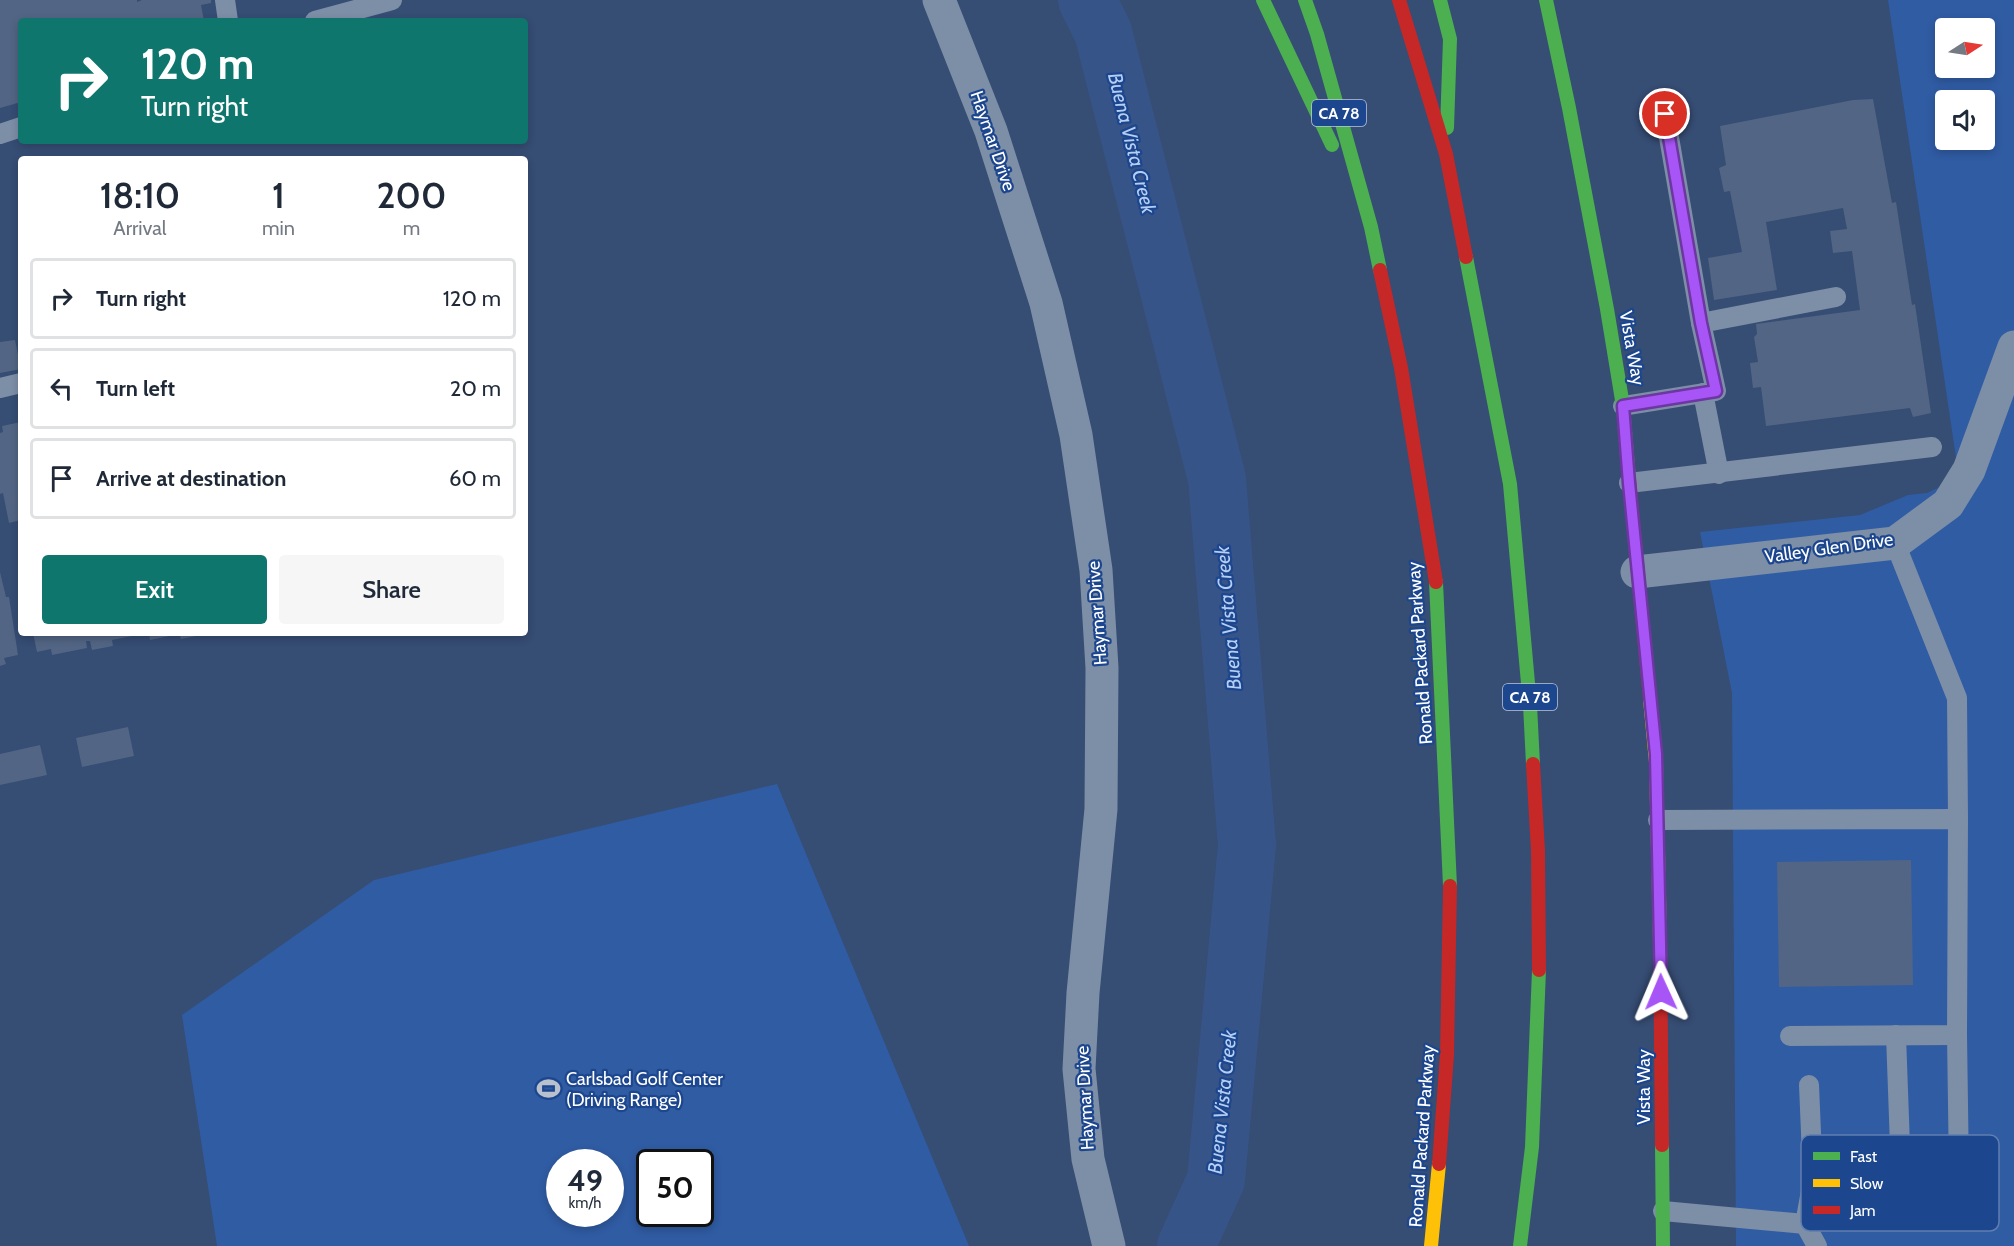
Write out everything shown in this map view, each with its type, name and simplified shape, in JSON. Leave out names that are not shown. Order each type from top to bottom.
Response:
[{"type":"main road","points":[[1263,0],[1371,227]]},
{"type":"main road","name":"Ronald Packard Parkway","points":[[1305,0],[1317,34],[1371,227],[1401,368],[1437,589],[1450,880],[1447,1055],[1431,1246]]},
{"type":"main road","name":"CA 78","points":[[1399,0],[1446,154],[1510,484],[1530,705],[1538,851],[1539,1000],[1532,1147],[1520,1246]]},
{"type":"main road","points":[[1440,0],[1450,39],[1446,154]]},
{"type":"main road","name":"Vista Way","points":[[1546,0],[1594,242],[1623,406],[1656,754],[1663,1246]]},
{"type":"street","name":"Haymar Drive","points":[[939,0],[991,131],[1046,303],[1076,435],[1096,570],[1102,668],[1101,809],[1083,993],[1079,1069],[1088,1159],[1108,1244]]},
{"type":"street","name":"Valley Glen Drive","points":[[1637,572],[1895,543],[1948,504],[1969,470],[2014,347]]},
{"type":"lane","points":[[225,0],[228,18]]},
{"type":"lane","points":[[326,18],[392,0]]},
{"type":"lane","points":[[1623,406],[1716,391],[1701,323],[1665,114]]},
{"type":"lane","points":[[0,134],[18,128]]},
{"type":"lane","points":[[1701,323],[1836,297]]},
{"type":"lane","points":[[0,388],[18,384]]},
{"type":"lane","points":[[1703,393],[1719,474]]},
{"type":"lane","points":[[1629,483],[1932,447]]},
{"type":"lane","points":[[1895,543],[1957,698],[1958,1135]]},
{"type":"lane","points":[[1658,820],[1958,819]]},
{"type":"lane","points":[[1896,1035],[1900,1135]]},
{"type":"lane","points":[[1790,1036],[1957,1035]]},
{"type":"lane","points":[[1809,1085],[1811,1135]]},
{"type":"lane","points":[[1663,1211],[1801,1224]]},
{"type":"lane","points":[[1809,1231],[1817,1246]]},
{"type":"shaded area","points":[[1888,0],[2014,0],[2014,1246],[1736,1246],[1732,693],[1700,532],[1860,515],[1908,495],[1927,493],[1942,486],[1958,471]]},
{"type":"shaded area","name":"Carlsbad Golf Center (Driving Range)","points":[[777,784],[969,1246],[217,1246],[182,1015],[374,880]]},
{"type":"building","points":[[0,0],[137,0],[137,2],[142,0],[211,0],[211,3],[201,5],[203,18],[18,18],[18,103],[0,108]]},
{"type":"building","points":[[1873,99],[1892,203],[1896,202],[1912,305],[1915,304],[1931,413],[1913,417],[1910,408],[1766,426],[1761,387],[1753,388],[1750,363],[1758,362],[1754,337],[1757,334],[1756,324],[1860,310],[1852,251],[1833,253],[1830,231],[1847,229],[1843,208],[1766,222],[1777,290],[1714,300],[1708,258],[1742,252],[1730,191],[1724,192],[1719,168],[1726,165],[1720,126],[1853,100]]},
{"type":"building","points":[[15,340],[18,370],[0,373],[0,342]]},
{"type":"building","points":[[18,423],[18,521],[9,523],[3,493],[0,494],[2,426]]},
{"type":"building","points":[[0,572],[6,597],[9,597],[18,655],[4,658],[6,664],[0,666]]},
{"type":"building","points":[[34,636],[132,636],[112,640],[113,646],[92,650],[90,641],[86,641],[87,648],[52,655],[51,649],[37,652]]},
{"type":"building","points":[[149,636],[169,636],[150,640]]},
{"type":"building","points":[[180,636],[196,636],[181,639]]},
{"type":"building","points":[[128,727],[134,756],[82,767],[76,738]]},
{"type":"building","points":[[40,745],[47,775],[0,785],[0,754]]},
{"type":"building","points":[[1911,860],[1913,985],[1779,987],[1777,862]]},
{"type":"waterway","name":"Buena Vista Creek","points":[[1087,0],[1103,32],[1217,479],[1247,845],[1216,1180],[1186,1246]]},
{"type":"traffic: fast","points":[[1263,0],[1332,145]]},
{"type":"traffic: fast","points":[[1305,0],[1317,34],[1371,227],[1380,270]]},
{"type":"traffic: fast","points":[[1440,0],[1450,39],[1447,128]]},
{"type":"traffic: fast","points":[[1546,0],[1607,309],[1623,406],[1629,479]]},
{"type":"traffic: fast","points":[[1466,257],[1510,484],[1530,705],[1533,764]]},
{"type":"traffic: fast","points":[[1436,582],[1450,886]]},
{"type":"traffic: fast","points":[[1520,1246],[1532,1147],[1539,970]]},
{"type":"traffic: fast","points":[[1662,1145],[1663,1246]]},
{"type":"traffic: slow","points":[[1650,699],[1656,762],[1660,939]]},
{"type":"traffic: slow","points":[[1431,1246],[1439,1164]]},
{"type":"traffic: jam","points":[[1399,0],[1446,154],[1466,257]]},
{"type":"traffic: jam","points":[[1380,270],[1401,368],[1436,582]]},
{"type":"traffic: jam","points":[[1629,479],[1650,699]]},
{"type":"traffic: jam","points":[[1533,764],[1538,851],[1539,970]]},
{"type":"traffic: jam","points":[[1439,1164],[1447,1055],[1450,886]]},
{"type":"traffic: jam","points":[[1660,939],[1662,1145]]},
{"type":"place","name":"Carlsbad Golf Center (Driving Range)","points":[[548,1089]]},
{"type":"route","points":[[1661,992],[1656,754],[1623,406],[1716,391],[1701,323],[1665,114]]}]
